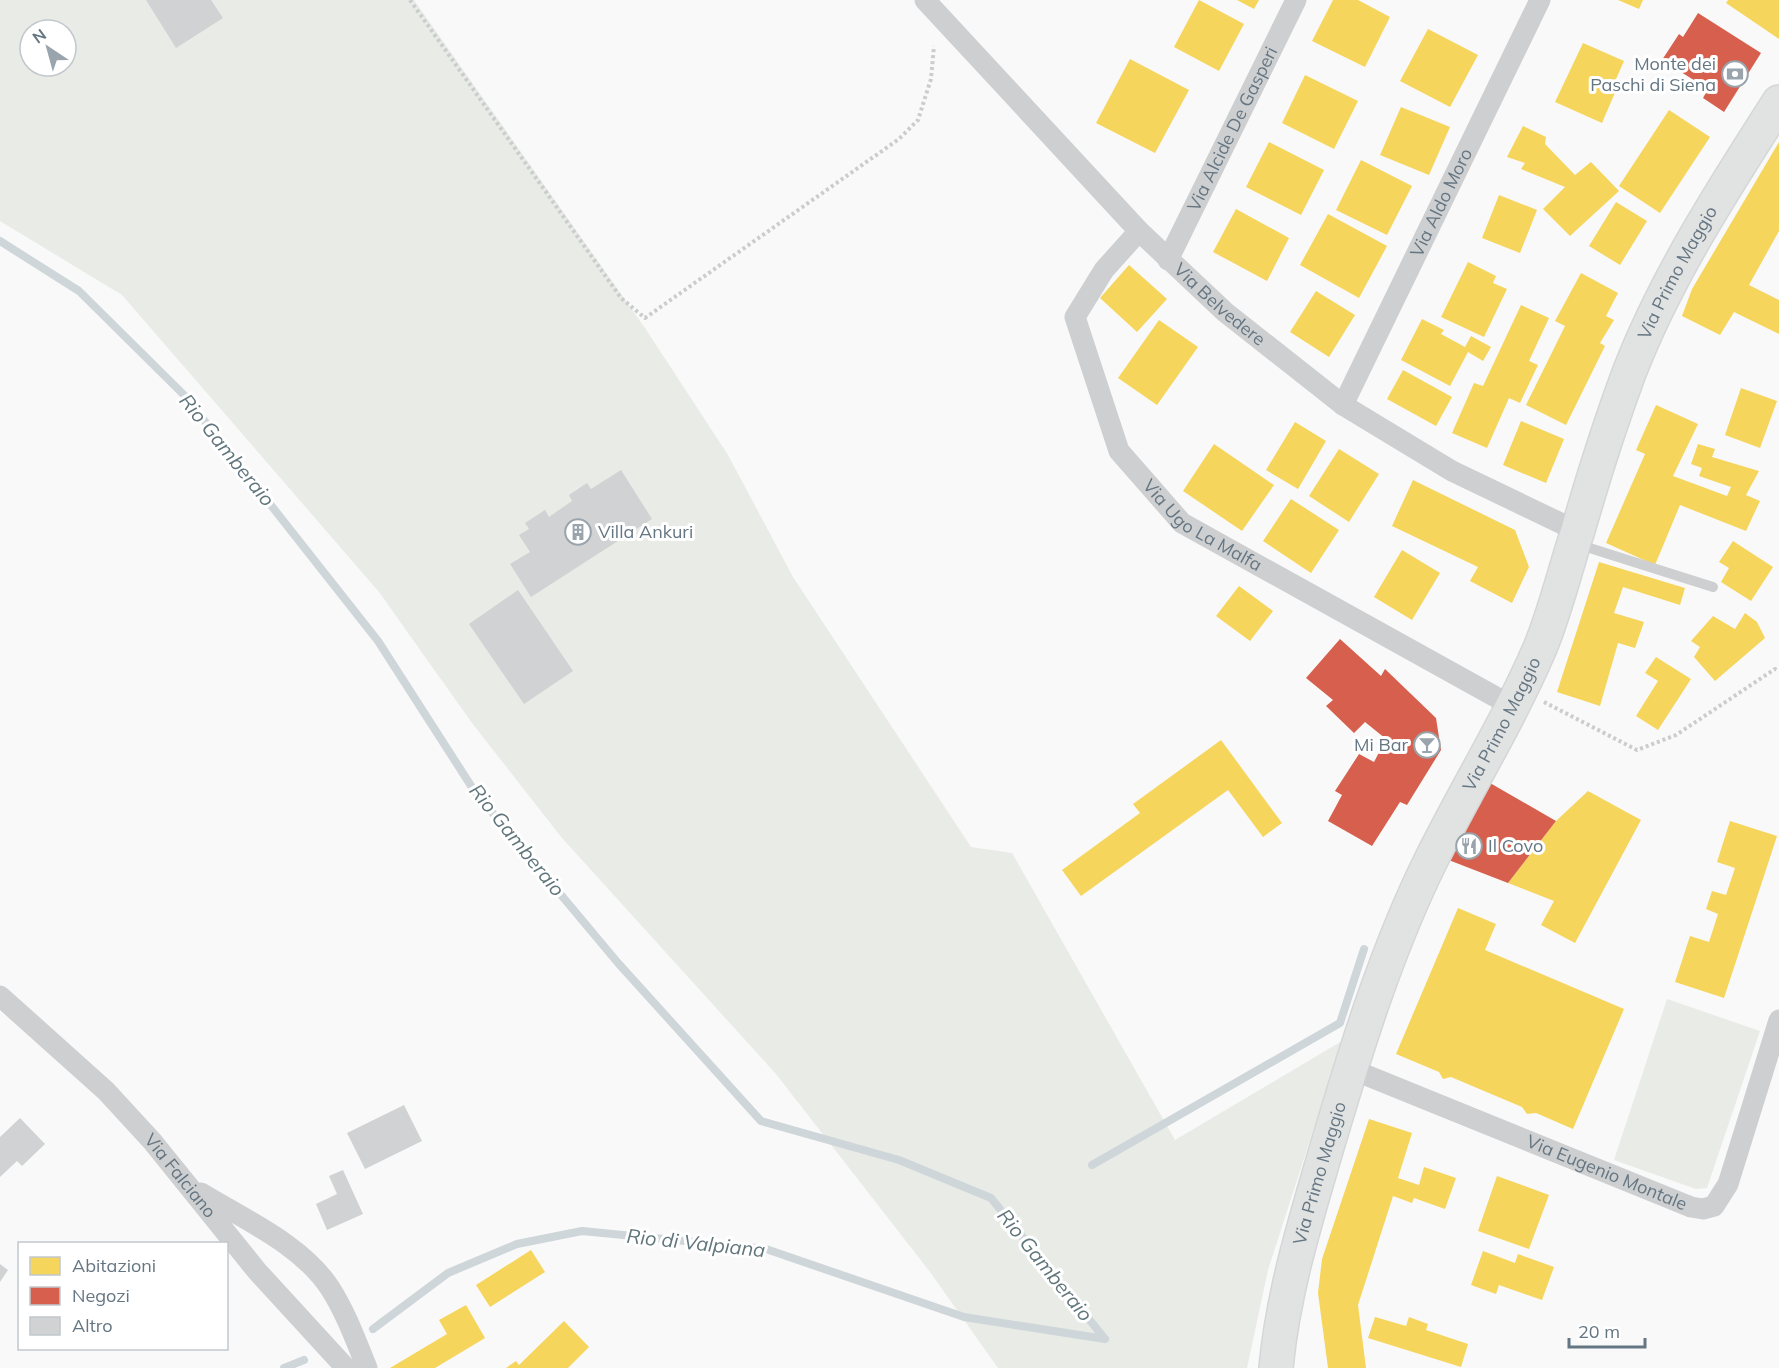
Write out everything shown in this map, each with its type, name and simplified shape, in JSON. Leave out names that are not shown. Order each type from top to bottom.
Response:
[{"type":"main road","name":"Via Primo Maggio","points":[[1276,1368],[1282,1321],[1299,1246],[1351,1069],[1407,912],[1432,857],[1515,699],[1552,615],[1630,372],[1660,304],[1714,203],[1779,102]]},
{"type":"street","name":"Via Belvedere","points":[[925,0],[1139,231],[1225,312],[1343,405],[1452,471],[1576,537]]},
{"type":"street","name":"Via Alcide De Gasperi","points":[[1168,260],[1296,0]]},
{"type":"street","name":"Via Aldo Moro","points":[[1343,405],[1540,0]]},
{"type":"street","name":"Via Ugo La Malfa","points":[[1139,231],[1104,270],[1075,317],[1119,451],[1182,523],[1515,699]]},
{"type":"street","name":"Via Falciano","points":[[0,996],[106,1091],[190,1187],[257,1271],[346,1368]]},
{"type":"street","name":"Via Eugenio Montale","points":[[1351,1069],[1680,1202],[1703,1209],[1714,1206],[1728,1184],[1779,1020]]},
{"type":"street","points":[[190,1187],[277,1239],[320,1275],[338,1301],[367,1368]]},
{"type":"lane","points":[[1576,537],[1713,587]]},
{"type":"path","points":[[410,0],[621,298],[645,318],[899,138],[918,120],[931,79],[935,43]]},
{"type":"path","points":[[1515,699],[1637,750],[1676,735],[1775,669],[1779,671]]},
{"type":"shaded area","name":"Villa Ankuri","points":[[0,0],[414,0],[645,328],[728,455],[793,577],[971,847],[1012,853],[1175,1140],[1342,1041],[1268,1270],[1247,1368],[998,1368],[930,1272],[776,1074],[562,838],[472,723],[379,592],[122,295],[0,221]]},
{"type":"shaded area","points":[[1667,999],[1760,1031],[1707,1188],[1696,1189],[1614,1160]]},
{"type":"building: Abitazioni","points":[[1199,0],[1244,24],[1219,71],[1174,47]]},
{"type":"building: Abitazioni","points":[[1237,0],[1259,0],[1254,9]]},
{"type":"building: Abitazioni","points":[[1333,0],[1358,0],[1390,17],[1365,67],[1312,41]]},
{"type":"building: Abitazioni","points":[[1618,0],[1643,0],[1639,9]]},
{"type":"building: Abitazioni","points":[[1728,0],[1779,0],[1779,39],[1726,3]]},
{"type":"building: Abitazioni","points":[[1428,29],[1478,55],[1450,107],[1400,81]]},
{"type":"building: Abitazioni","points":[[1583,43],[1624,61],[1616,79],[1620,81],[1602,123],[1555,102]]},
{"type":"building: Abitazioni","points":[[1130,59],[1189,90],[1155,153],[1096,123]]},
{"type":"building: Abitazioni","points":[[1305,75],[1358,101],[1334,149],[1282,123]]},
{"type":"building: Abitazioni","points":[[1401,107],[1450,127],[1429,175],[1380,155]]},
{"type":"building: Abitazioni","points":[[1669,110],[1710,137],[1660,213],[1619,186]]},
{"type":"building: Abitazioni","points":[[1523,126],[1546,137],[1545,144],[1575,175],[1591,162],[1619,191],[1570,236],[1543,209],[1565,187],[1521,169],[1525,163],[1507,157]]},
{"type":"building: Abitazioni","points":[[1269,142],[1324,170],[1301,215],[1246,187]]},
{"type":"building: Abitazioni","points":[[1779,142],[1779,231],[1749,285],[1779,300],[1779,334],[1734,312],[1720,335],[1682,316],[1692,289]]},
{"type":"building: Abitazioni","points":[[1361,160],[1412,186],[1387,235],[1336,210]]},
{"type":"building: Abitazioni","points":[[1499,195],[1537,210],[1520,253],[1482,238]]},
{"type":"building: Abitazioni","points":[[1616,202],[1647,221],[1620,265],[1589,246]]},
{"type":"building: Abitazioni","points":[[1236,209],[1289,238],[1267,281],[1213,252]]},
{"type":"building: Abitazioni","points":[[1328,214],[1387,246],[1359,298],[1300,265]]},
{"type":"building: Abitazioni","points":[[1468,262],[1496,276],[1493,283],[1507,289],[1484,337],[1441,317]]},
{"type":"building: Abitazioni","points":[[1129,265],[1167,299],[1137,332],[1100,298]]},
{"type":"building: Abitazioni","points":[[1581,273],[1618,293],[1606,316],[1614,320],[1600,343],[1605,346],[1566,425],[1526,405],[1565,326],[1555,321]]},
{"type":"building: Abitazioni","points":[[1316,291],[1355,315],[1329,357],[1290,332]]},
{"type":"building: Abitazioni","points":[[1521,305],[1549,318],[1529,361],[1538,365],[1520,403],[1509,398],[1487,448],[1452,433],[1474,383],[1483,386]]},
{"type":"building: Abitazioni","points":[[1422,319],[1444,330],[1441,334],[1465,347],[1471,336],[1491,347],[1483,361],[1468,352],[1450,386],[1401,360]]},
{"type":"building: Abitazioni","points":[[1159,320],[1198,347],[1157,405],[1118,378]]},
{"type":"building: Abitazioni","points":[[1403,370],[1452,397],[1436,426],[1387,399]]},
{"type":"building: Abitazioni","points":[[1741,388],[1777,401],[1760,448],[1725,435]]},
{"type":"building: Abitazioni","points":[[1656,405],[1698,424],[1673,476],[1727,496],[1731,487],[1699,476],[1702,468],[1691,464],[1698,444],[1715,449],[1712,457],[1759,471],[1746,495],[1760,501],[1746,531],[1680,505],[1655,565],[1606,543],[1645,454],[1636,450]]},
{"type":"building: Abitazioni","points":[[1521,421],[1564,439],[1546,483],[1503,465]]},
{"type":"building: Abitazioni","points":[[1295,422],[1326,441],[1298,489],[1266,470]]},
{"type":"building: Abitazioni","points":[[1214,444],[1274,485],[1242,531],[1183,491]]},
{"type":"building: Abitazioni","points":[[1339,449],[1379,474],[1349,522],[1309,496]]},
{"type":"building: Abitazioni","points":[[1413,480],[1515,530],[1529,567],[1512,603],[1470,581],[1478,567],[1392,526]]},
{"type":"building: Abitazioni","points":[[1291,499],[1339,530],[1311,573],[1263,541]]},
{"type":"building: Abitazioni","points":[[1733,541],[1773,567],[1751,601],[1721,582],[1729,568],[1719,562]]},
{"type":"building: Abitazioni","points":[[1402,550],[1440,573],[1412,620],[1374,597]]},
{"type":"building: Abitazioni","points":[[1599,562],[1685,588],[1680,605],[1623,587],[1614,613],[1644,622],[1635,648],[1618,643],[1600,706],[1557,692]]},
{"type":"building: Abitazioni","points":[[1239,586],[1273,611],[1250,641],[1216,616]]},
{"type":"building: Abitazioni","points":[[1745,613],[1757,622],[1765,638],[1715,681],[1694,657],[1700,647],[1691,641],[1713,616],[1735,629]]},
{"type":"building: Abitazioni","points":[[1656,657],[1691,679],[1658,730],[1636,716],[1658,681],[1645,673]]},
{"type":"building: Abitazioni","points":[[1221,740],[1282,823],[1263,837],[1228,790],[1081,896],[1062,870],[1140,813],[1133,804]]},
{"type":"building: Abitazioni","points":[[1588,791],[1641,820],[1575,943],[1541,925],[1554,901],[1508,883],[1556,821]]},
{"type":"building: Abitazioni","points":[[1730,821],[1777,836],[1724,998],[1675,982],[1690,936],[1709,942],[1718,914],[1706,909],[1712,891],[1726,895],[1735,868],[1717,862]]},
{"type":"building: Abitazioni","points":[[1458,908],[1496,924],[1485,950],[1624,1009],[1573,1129],[1536,1113],[1527,1114],[1522,1107],[1451,1077],[1443,1079],[1439,1072],[1396,1054]]},
{"type":"building: Abitazioni","points":[[1369,1119],[1412,1133],[1398,1178],[1419,1185],[1424,1167],[1456,1178],[1445,1209],[1414,1198],[1412,1203],[1393,1196],[1358,1305],[1366,1368],[1328,1368],[1318,1293],[1322,1259]]},
{"type":"building: Abitazioni","points":[[1497,1176],[1549,1195],[1529,1249],[1478,1231]]},
{"type":"building: Abitazioni","points":[[531,1250],[545,1272],[490,1307],[476,1285]]},
{"type":"building: Abitazioni","points":[[1483,1251],[1515,1263],[1518,1254],[1554,1267],[1542,1300],[1499,1285],[1496,1294],[1471,1285]]},
{"type":"building: Abitazioni","points":[[466,1305],[485,1338],[435,1368],[390,1368],[447,1334],[439,1320]]},
{"type":"building: Abitazioni","points":[[1375,1317],[1406,1326],[1409,1317],[1428,1324],[1426,1330],[1468,1344],[1461,1367],[1368,1338]]},
{"type":"building: Abitazioni","points":[[564,1321],[589,1347],[568,1368],[506,1368],[516,1361],[519,1365]]},
{"type":"building: Negozi","points":[[1698,13],[1761,53],[1724,112],[1703,98],[1708,89],[1662,60],[1679,34],[1683,37]]},
{"type":"building: Negozi","points":[[1340,639],[1381,676],[1385,669],[1436,718],[1441,750],[1407,805],[1400,802],[1372,846],[1328,821],[1342,795],[1335,791],[1359,754],[1374,762],[1386,739],[1365,722],[1354,733],[1326,706],[1333,700],[1306,678]]},
{"type":"building: Negozi","points":[[1490,783],[1556,821],[1508,883],[1446,859]]},
{"type":"building: Altro","points":[[146,0],[211,0],[223,18],[176,48]]},
{"type":"building: Altro","name":"Villa Ankuri","points":[[621,470],[652,519],[531,597],[510,564],[530,552],[519,535],[529,529],[525,523],[545,510],[549,517],[572,501],[569,495],[587,483],[591,489]]},
{"type":"building: Altro","points":[[518,590],[573,671],[524,704],[469,624]]},
{"type":"building: Altro","points":[[404,1105],[422,1141],[365,1169],[347,1133]]},
{"type":"building: Altro","points":[[20,1118],[45,1144],[22,1166],[17,1161],[0,1177],[0,1137]]},
{"type":"building: Altro","points":[[343,1170],[363,1214],[327,1230],[316,1204],[337,1194],[329,1176]]},
{"type":"building: Altro","points":[[0,1264],[8,1270],[0,1282]]},
{"type":"waterway","name":"Rio Gamberaio","points":[[0,241],[79,291],[184,395],[378,641],[475,792],[618,963],[761,1121],[899,1160],[991,1198],[1105,1339]]},
{"type":"waterway","points":[[1092,1165],[1340,1023],[1364,949]]},
{"type":"waterway","name":"Rio di Valpiana","points":[[373,1329],[448,1273],[517,1244],[582,1231],[766,1249],[964,1317],[1105,1339]]},
{"type":"waterway","points":[[284,1368],[304,1360]]},
{"type":"place","name":"Monte dei Paschi di Siena","points":[[1735,74]]},
{"type":"place","name":"Villa Ankuri","points":[[578,532]]},
{"type":"place","name":"Mi Bar","points":[[1427,745]]},
{"type":"place","name":"Il Covo","points":[[1469,846]]}]
